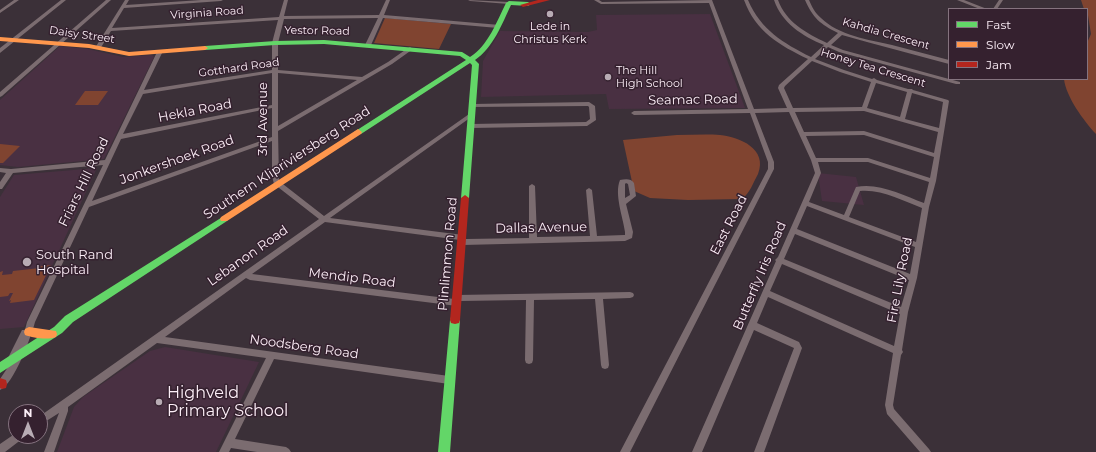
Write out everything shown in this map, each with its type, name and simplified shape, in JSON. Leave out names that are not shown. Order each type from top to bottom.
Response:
[{"type":"street","points":[[0,12],[17,0]]},
{"type":"street","points":[[0,51],[64,0]]},
{"type":"street","points":[[0,95],[109,0]]},
{"type":"street","points":[[98,48],[127,0],[121,0]]},
{"type":"street","points":[[123,7],[221,0]]},
{"type":"street","name":"3rd Avenue","points":[[278,184],[275,176],[275,43],[286,0]]},
{"type":"street","points":[[368,45],[388,0]]},
{"type":"street","points":[[470,0],[528,4]]},
{"type":"street","points":[[504,14],[513,8],[547,0]]},
{"type":"street","points":[[596,0],[608,3],[710,1]]},
{"type":"street","name":"Honey Tea Crescent","points":[[746,0],[754,17],[767,32],[811,59],[841,70],[946,101]]},
{"type":"street","points":[[776,0],[781,11],[789,21],[814,39],[827,45],[841,51],[958,83]]},
{"type":"street","name":"Kahdia Crescent","points":[[807,0],[813,13],[821,20],[842,32],[948,62]]},
{"type":"street","points":[[959,0],[982,8]]},
{"type":"street","points":[[996,8],[1002,0]]},
{"type":"street","name":"East Road","points":[[625,452],[770,169],[771,162],[710,1]]},
{"type":"street","name":"Southern Klipriviersberg Road","points":[[0,361],[18,353],[47,334],[60,323],[70,319],[472,60],[483,51],[498,26],[508,3]]},
{"type":"street","name":"Virginia Road","points":[[110,30],[281,18],[381,16],[498,26]]},
{"type":"street","points":[[811,59],[842,32]]},
{"type":"street","name":"Daisy Street","points":[[0,39],[59,43],[129,54],[160,52]]},
{"type":"street","name":"Yestor Road","points":[[160,52],[275,43],[324,42],[462,54],[472,60]]},
{"type":"street","name":"Jonkershoek Road","points":[[87,205],[275,134],[408,52],[410,49]]},
{"type":"street","name":"Friars Hill Road","points":[[0,384],[18,353],[160,52]]},
{"type":"street","name":"Butterfly Iris Road","points":[[697,452],[779,260],[818,174],[803,134],[781,88],[782,85],[811,59]]},
{"type":"street","name":"Plinlimmon Road","points":[[444,452],[477,66],[472,60]]},
{"type":"street","name":"Gotthard Road","points":[[142,92],[275,71],[363,79]]},
{"type":"street","points":[[864,109],[874,80]]},
{"type":"street","points":[[902,119],[910,90]]},
{"type":"street","name":"Fire Lily Road","points":[[926,452],[890,411],[889,405],[899,352],[904,312],[913,278],[926,207],[933,181],[946,101]]},
{"type":"street","points":[[471,126],[587,124],[594,120],[592,106],[589,104],[473,110]]},
{"type":"street","name":"Hekla Road","points":[[120,137],[275,106]]},
{"type":"street","name":"Seamac Road","points":[[634,113],[864,109],[941,131]]},
{"type":"street","name":"Lebanon Road","points":[[48,415],[473,110]]},
{"type":"street","points":[[803,134],[864,133],[937,156]]},
{"type":"street","points":[[814,160],[868,160],[933,181]]},
{"type":"street","points":[[0,170],[10,171],[108,162]]},
{"type":"street","points":[[0,187],[10,171]]},
{"type":"street","points":[[278,184],[322,219],[329,222],[463,240]]},
{"type":"street","points":[[532,186],[533,240]]},
{"type":"street","points":[[846,217],[858,189],[860,188],[872,188],[926,207]]},
{"type":"street","points":[[589,190],[594,239]]},
{"type":"street","name":"Dallas Avenue","points":[[463,240],[621,239],[629,236],[623,203]]},
{"type":"street","points":[[805,203],[846,217],[919,246]]},
{"type":"street","points":[[793,230],[913,278]]},
{"type":"street","points":[[779,260],[904,312]]},
{"type":"street","name":"Mendip Road","points":[[246,274],[250,277],[457,300],[630,295]]},
{"type":"street","points":[[766,293],[899,352]]},
{"type":"street","points":[[599,295],[605,365]]},
{"type":"street","points":[[529,360],[530,297]]},
{"type":"street","points":[[752,325],[796,345],[798,348],[759,452]]},
{"type":"street","points":[[30,328],[47,334]]},
{"type":"street","name":"Friars Hill Road","points":[[24,345],[30,328]]},
{"type":"street","name":"Southern Klipriviersberg Road","points":[[0,368],[10,362],[24,345],[47,334]]},
{"type":"street","name":"Noodsberg Road","points":[[156,339],[449,380]]},
{"type":"street","points":[[224,452],[271,356]]},
{"type":"street","name":"Friars Hill Road","points":[[0,384],[10,362]]},
{"type":"street","points":[[49,452],[64,411],[62,405]]},
{"type":"street","points":[[229,443],[286,452]]},
{"type":"street","points":[[0,450],[8,444]]},
{"type":"shaded area","points":[[1081,0],[1096,0],[1096,134],[1081,116],[1072,101],[1065,86],[1064,80],[1088,80],[1088,41],[1091,34],[1088,8],[1084,8]]},
{"type":"shaded area","name":"The Hill High School","points":[[710,14],[745,108],[609,109],[606,94],[481,97],[483,61],[500,31],[588,32],[597,30],[596,15]]},
{"type":"shaded area","points":[[385,18],[451,24],[439,49],[374,43]]},
{"type":"shaded area","points":[[60,46],[88,49],[123,57],[152,55],[154,57],[104,159],[18,167],[0,165],[0,100]]},
{"type":"shaded area","points":[[85,91],[108,91],[98,105],[75,105]]},
{"type":"shaded area","points":[[677,135],[728,136],[736,138],[756,151],[760,165],[758,174],[745,197],[742,199],[688,200],[650,198],[634,191],[623,140]]},
{"type":"shaded area","points":[[0,144],[20,146],[3,163],[0,163]]},
{"type":"shaded area","name":"South Rand Hospital","points":[[97,168],[24,327],[0,329],[0,197],[14,175]]},
{"type":"shaded area","points":[[818,173],[856,177],[864,205],[822,201]]},
{"type":"shaded area","points":[[51,265],[34,300],[10,303],[11,300],[9,301],[13,293],[10,293],[8,296],[0,297],[0,272],[3,271],[2,275],[12,274],[13,271],[40,268],[41,266]]},
{"type":"shaded area","name":"Highveld Primary School","points":[[165,347],[259,362],[216,452],[57,452],[74,407],[83,397],[150,351]]},
{"type":"traffic: fast","points":[[358,132],[481,53],[498,26],[509,3],[528,4]]},
{"type":"traffic: fast","points":[[205,48],[275,43],[324,42],[462,54],[476,64],[465,198]]},
{"type":"traffic: fast","points":[[0,368],[58,330],[69,319],[224,219]]},
{"type":"traffic: fast","points":[[444,452],[455,320]]},
{"type":"traffic: slow","points":[[0,39],[89,46],[129,54],[205,48]]},
{"type":"traffic: slow","points":[[224,219],[358,132]]},
{"type":"traffic: slow","points":[[29,332],[52,334]]},
{"type":"traffic: jam","points":[[523,5],[547,0]]},
{"type":"traffic: jam","points":[[455,320],[465,198]]},
{"type":"place","name":"Lede in Christus Kerk","points":[[550,14]]},
{"type":"place","name":"The Hill High School","points":[[608,77]]},
{"type":"place","name":"South Rand Hospital","points":[[27,262]]},
{"type":"place","name":"Highveld Primary School","points":[[159,402]]}]
